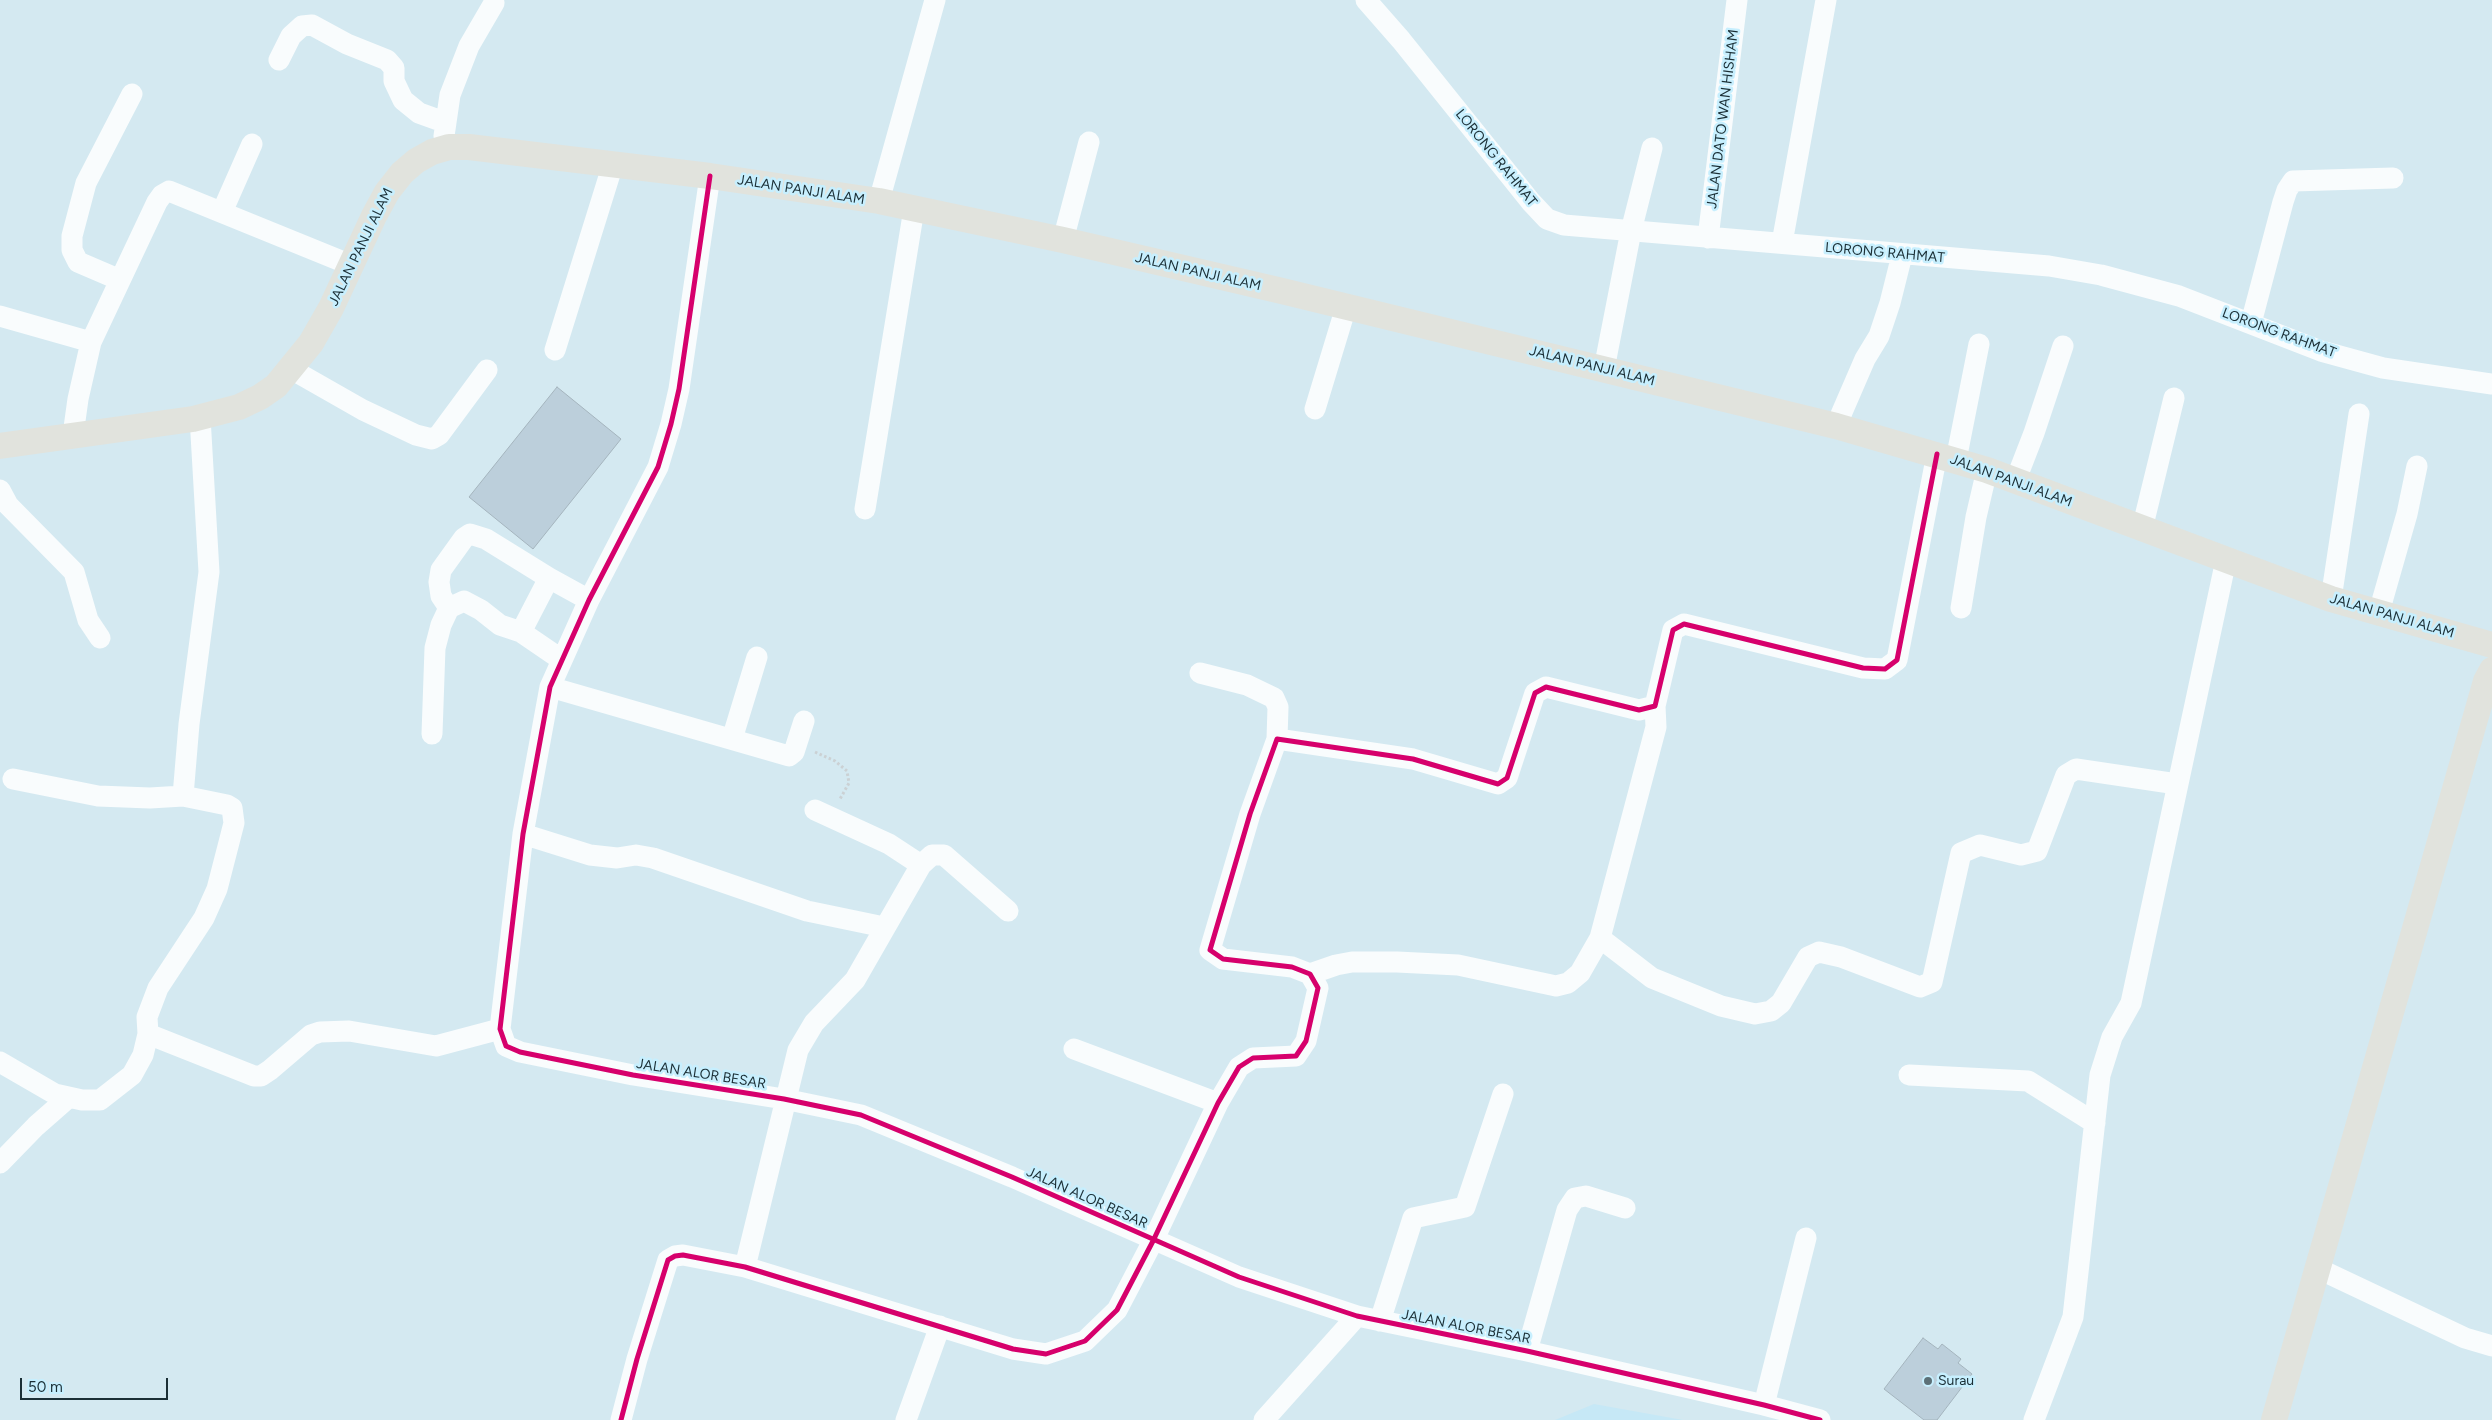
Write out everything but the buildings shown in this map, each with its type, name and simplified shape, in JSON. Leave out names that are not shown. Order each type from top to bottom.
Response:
[{"type":"main road","name":"JALAN PANJI ALAM","points":[[0,446],[200,417],[239,407],[260,397],[276,386],[311,343],[326,317],[374,216],[387,192],[397,179],[416,160],[443,149],[469,147],[710,176],[879,201],[1063,240],[1836,426],[1987,470],[2331,599],[2492,645]]},
{"type":"main road","points":[[2274,1420],[2319,1269],[2486,681],[2492,670]]},
{"type":"street","points":[[879,201],[935,0]]},
{"type":"street","name":"LORONG RAHMAT","points":[[1366,0],[1401,40],[1531,202],[1547,219],[1564,225],[2049,266],[2101,275],[2179,296],[2321,351],[2383,368],[2492,384]]},
{"type":"street","name":"JALAN DATO WAN HISHAM","points":[[1708,238],[1737,0]]},
{"type":"street","points":[[1782,243],[1826,0]]},
{"type":"street","points":[[443,149],[444,122],[450,95],[469,46],[494,3]]},
{"type":"street","points":[[278,60],[291,36],[302,26],[312,25],[348,44],[387,60],[392,64],[394,81],[403,100],[419,113],[444,122]]},
{"type":"street","points":[[120,280],[78,262],[72,250],[72,236],[86,183],[132,94]]},
{"type":"street","points":[[1063,240],[1089,142]]},
{"type":"street","points":[[222,212],[252,144]]},
{"type":"street","points":[[1604,370],[1631,232],[1652,148]]},
{"type":"street","points":[[555,350],[613,164]]},
{"type":"street","points":[[148,1034],[254,1076],[266,1073],[312,1034],[320,1032],[349,1031],[436,1046],[500,1030],[523,834],[550,687],[589,600],[658,467],[679,389],[710,176]]},
{"type":"street","points":[[2250,323],[2283,202],[2287,190],[2293,181],[2393,178]]},
{"type":"street","points":[[73,435],[78,399],[91,342],[157,202],[165,192],[175,192],[351,265]]},
{"type":"street","points":[[865,509],[914,209]]},
{"type":"street","points":[[1836,426],[1865,359],[1879,336],[1890,303],[1902,255]]},
{"type":"street","points":[[1314,409],[1346,307]]},
{"type":"street","points":[[0,316],[91,342]]},
{"type":"street","points":[[1200,673],[1247,686],[1274,698],[1278,707],[1277,739],[1250,814],[1210,950],[1223,959],[1292,967],[1310,974],[1352,962],[1458,965],[1556,986],[1568,983],[1580,973],[1600,938],[1656,727],[1655,706],[1672,630],[1684,624],[1863,668],[1885,668],[1897,660],[1946,457],[1979,344]]},
{"type":"street","points":[[2015,482],[2034,433],[2063,346]]},
{"type":"street","points":[[291,369],[363,410],[416,435],[432,439],[440,435],[486,370]]},
{"type":"street","points":[[2142,529],[2174,398]]},
{"type":"street","points":[[2331,599],[2359,414]]},
{"type":"street","points":[[183,796],[189,724],[209,572],[200,417]]},
{"type":"street","points":[[2379,612],[2407,514],[2417,466]]},
{"type":"street","points":[[1962,608],[1976,517],[1987,470]]},
{"type":"street","points":[[0,490],[13,511],[74,572],[88,620],[100,638]]},
{"type":"street","points":[[449,608],[442,596],[439,582],[441,570],[464,538],[470,534],[486,539],[589,600]]},
{"type":"street","points":[[2034,1420],[2074,1317],[2100,1075],[2112,1037],[2131,1003],[2176,784],[2226,560]]},
{"type":"street","points":[[521,632],[549,578]]},
{"type":"street","points":[[432,734],[435,648],[441,625],[449,608],[464,601],[481,610],[500,624],[521,632],[562,660]]},
{"type":"street","points":[[732,739],[757,658]]},
{"type":"street","points":[[550,687],[789,756],[794,752],[804,721]]},
{"type":"street","points":[[1277,739],[1413,759],[1498,784],[1507,778],[1535,693],[1546,687],[1638,710],[1655,706]]},
{"type":"street","points":[[1600,938],[1652,978],[1721,1006],[1755,1014],[1771,1011],[1781,1003],[1812,953],[1820,952],[1841,957],[1920,987],[1932,982],[1961,853],[1980,845],[2022,855],[2037,851],[2066,775],[2076,769],[2176,784]]},
{"type":"street","points":[[0,1062],[44,1089],[69,1097],[92,1101],[107,1097],[132,1075],[143,1055],[148,1034],[147,1017],[158,988],[204,918],[217,889],[234,823],[232,808],[227,805],[183,796],[150,798],[98,796],[13,779]]},
{"type":"street","points":[[823,814],[889,844],[921,865]]},
{"type":"street","points":[[523,834],[590,855],[617,858],[636,855],[653,858],[807,911],[884,927]]},
{"type":"street","points":[[745,1267],[784,1099],[798,1050],[814,1023],[856,980],[884,927],[921,865],[932,855],[944,855],[1008,911]]},
{"type":"street","points":[[621,1420],[637,1359],[668,1260],[683,1255],[745,1267],[1012,1349],[1046,1354],[1085,1340],[1117,1310],[1153,1240],[1218,1103],[1239,1067],[1253,1058],[1296,1056],[1306,1041],[1318,988],[1310,974]]},
{"type":"street","name":"JALAN ALOR BESAR","points":[[500,1030],[506,1046],[520,1052],[633,1075],[784,1099],[861,1115],[907,1132],[1239,1277],[1356,1316],[1527,1351],[1764,1405],[1820,1420]]},
{"type":"street","points":[[1074,1049],[1218,1103]]},
{"type":"street","points":[[1909,1076],[2028,1081],[2095,1123]]},
{"type":"street","points":[[1380,1321],[1413,1218],[1465,1207],[1503,1094]]},
{"type":"street","points":[[0,1163],[36,1126],[69,1097]]},
{"type":"street","points":[[1527,1351],[1567,1210],[1575,1198],[1586,1196],[1625,1208]]},
{"type":"street","points":[[1764,1405],[1806,1238]]},
{"type":"street","points":[[2319,1269],[2465,1338],[2492,1346]]},
{"type":"street","points":[[1264,1420],[1356,1316]]},
{"type":"street","points":[[906,1420],[940,1326]]},
{"type":"path","points":[[796,744],[835,762],[847,771],[849,783],[823,814]]},
{"type":"shaded area","points":[[1594,1404],[1683,1420],[1555,1420]]},
{"type":"cycle path","points":[[710,176],[679,389],[658,467],[589,600],[550,687],[523,834],[500,1029],[506,1046],[520,1052],[633,1075],[784,1099],[861,1115],[1012,1177],[1239,1277],[1357,1316],[1527,1351],[1764,1405],[1820,1420]]},
{"type":"cycle path","points":[[621,1420],[637,1359],[668,1260],[675,1256],[683,1255],[745,1267],[1013,1349],[1046,1354],[1085,1341],[1117,1310],[1153,1241],[1218,1103],[1239,1067],[1253,1058],[1296,1056],[1306,1041],[1318,988],[1310,974],[1292,967],[1223,959],[1210,950],[1250,814],[1277,739],[1413,759],[1498,784],[1507,778],[1535,693],[1546,687],[1639,710],[1655,706],[1673,630],[1684,624],[1863,668],[1885,669],[1897,660],[1937,454]]},
{"type":"place","name":"Surau","points":[[1928,1381]]}]
